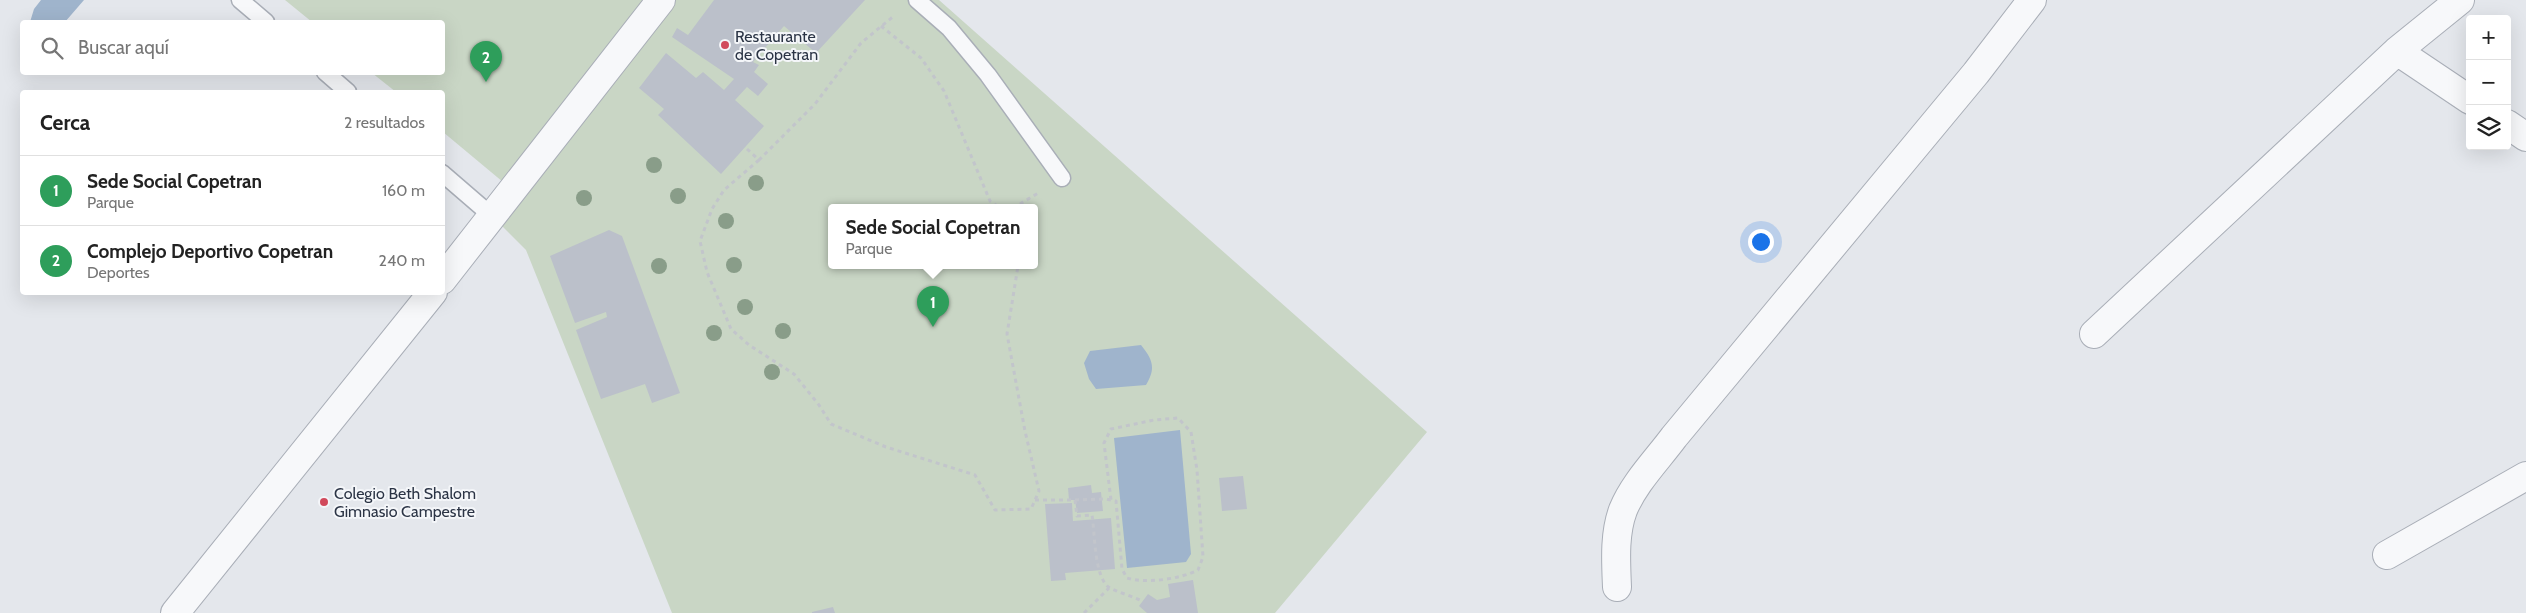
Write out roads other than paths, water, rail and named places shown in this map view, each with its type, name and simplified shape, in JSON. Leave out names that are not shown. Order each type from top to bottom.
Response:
[{"type":"street","points":[[445,276],[661,0]]},
{"type":"street","points":[[1617,588],[1616,543],[1623,511],[1634,488],[1674,437],[1976,73],[2032,0]]},
{"type":"street","points":[[2094,334],[2397,52],[2460,0]]},
{"type":"street","points":[[2397,52],[2466,97]]},
{"type":"street","points":[[2511,127],[2526,137]]},
{"type":"street","points":[[175,613],[431,295]]},
{"type":"street","points":[[2387,555],[2526,476]]},
{"type":"lane","points":[[240,0],[264,20]]},
{"type":"lane","points":[[917,0],[949,28],[988,75],[1062,178]]},
{"type":"lane","points":[[328,75],[346,90]]},
{"type":"lane","points":[[445,176],[493,217]]},
{"type":"water","points":[[41,0],[84,0],[67,20],[31,20],[34,9]]},
{"type":"water","points":[[1141,345],[1152,364],[1151,374],[1146,385],[1096,389],[1089,379],[1084,363],[1090,351]]},
{"type":"water","points":[[1180,430],[1191,554],[1186,562],[1127,568],[1114,438]]},
{"type":"place","name":"Restaurante de Copetran","points":[[725,45]]},
{"type":"place","name":"Complejo Deportivo Copetran","points":[[486,82]]},
{"type":"place","name":"Sede Social Copetran","points":[[933,327]]},
{"type":"place","name":"Colegio Beth Shalom Gimnasio Campestre","points":[[324,502]]}]
